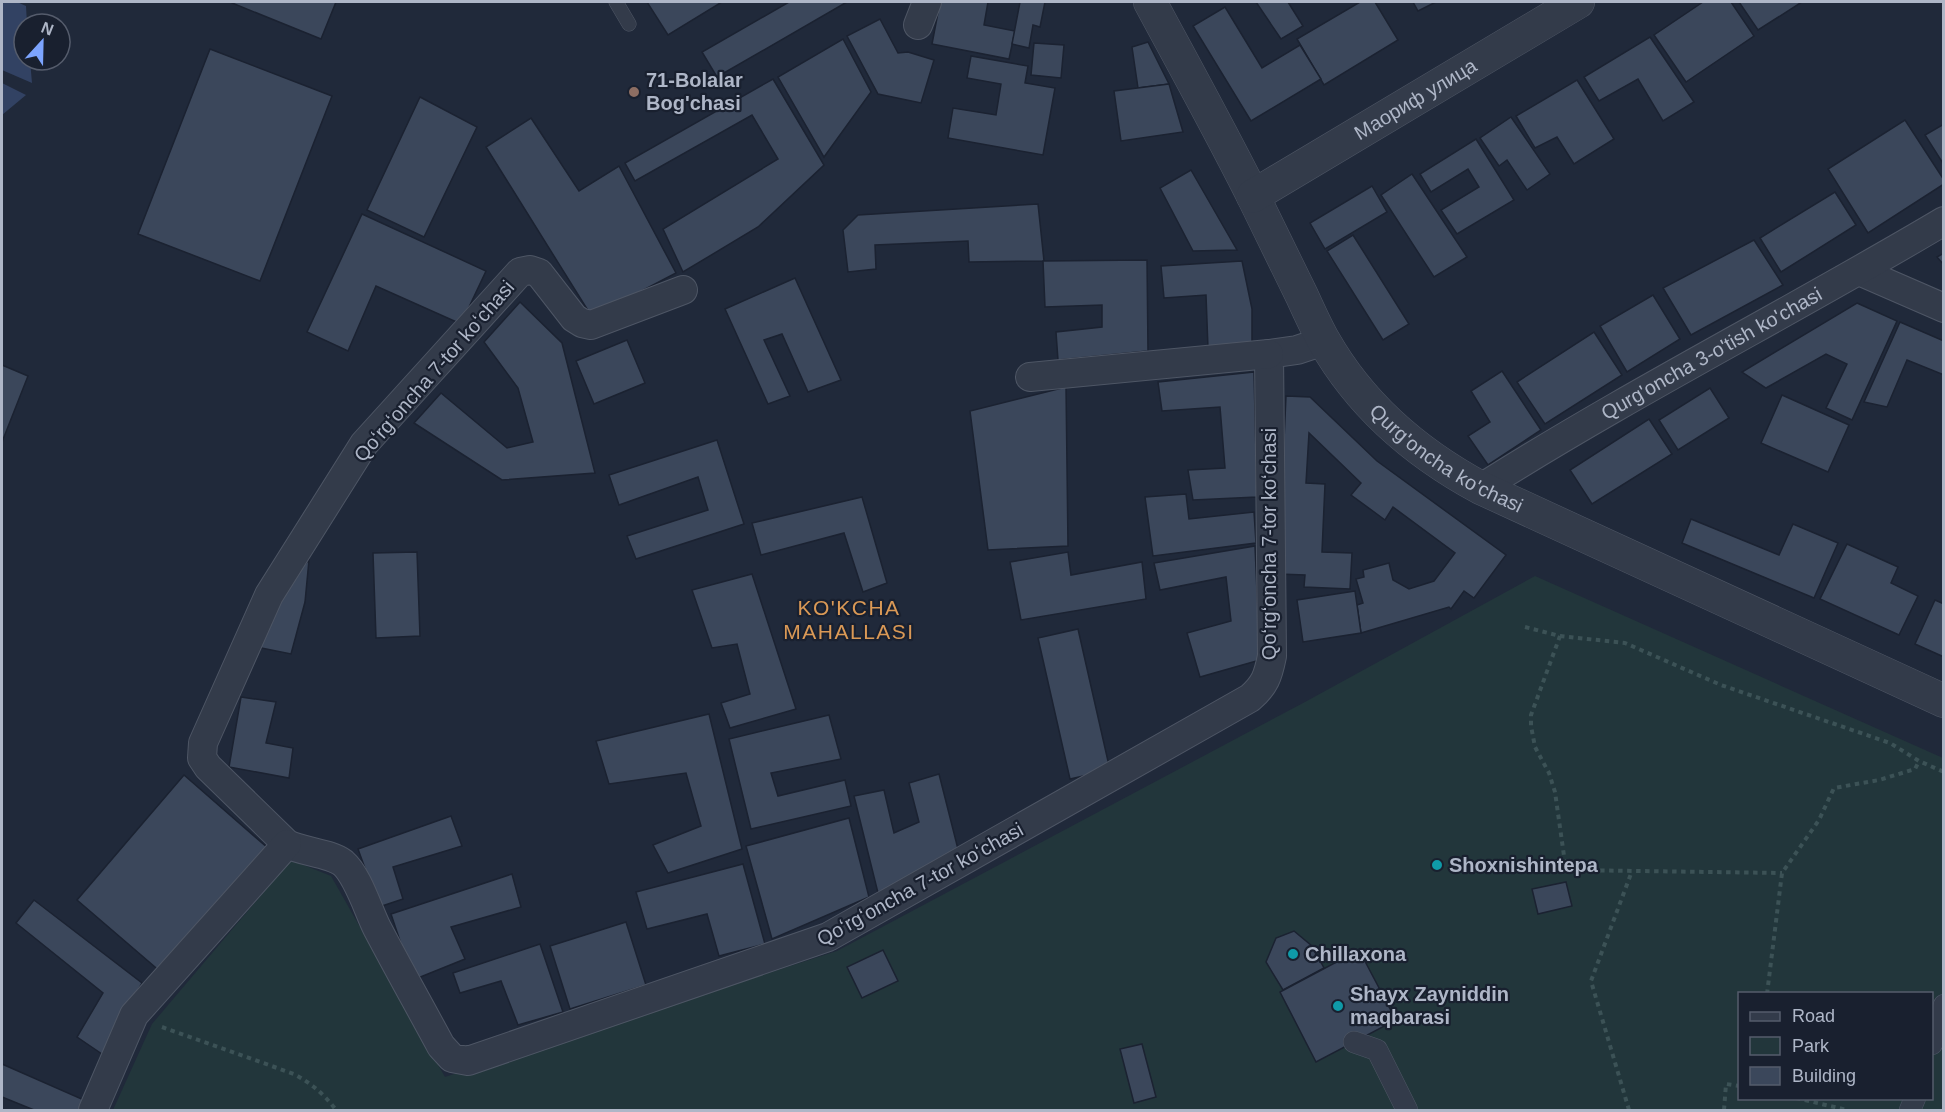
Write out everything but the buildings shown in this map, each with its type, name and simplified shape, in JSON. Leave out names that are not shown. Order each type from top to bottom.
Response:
[{"type":"street","name":"Qurg'oncha ko'chasi","points":[[1150,2],[1253,196],[1324,341],[1343,371],[1393,427],[1421,452],[1481,488],[1944,700]]},
{"type":"street","name":"Маориф улица","points":[[1253,196],[1578,2]]},
{"type":"street","name":"Qurg'oncha 3-o'tish ko'chasi","points":[[1481,488],[1540,451],[1944,221]]},
{"type":"street","name":"Qoʻrgʻoncha 7-tor koʻchasi","points":[[683,290],[591,325],[574,318],[539,273],[530,270],[520,272],[364,444],[269,595],[203,743],[202,758],[208,767],[287,844],[298,850],[332,857],[342,862],[350,871],[376,926],[441,1046],[452,1058],[468,1061],[828,937],[1221,715],[1262,688],[1269,672],[1272,656],[1269,354]]},
{"type":"street","points":[[1859,271],[1944,308]]},
{"type":"street","points":[[1030,377],[1269,354],[1297,350],[1324,341]]},
{"type":"street","points":[[93,1110],[134,1015],[287,844]]},
{"type":"street","points":[[1933,1041],[1944,1005]]},
{"type":"street","points":[[1354,1042],[1377,1050],[1407,1110]]},
{"type":"lane","points":[[616,2],[629,24]]},
{"type":"path","points":[[1525,627],[1560,636],[1625,644],[1721,685],[1890,743],[1919,761],[1944,772]]},
{"type":"path","points":[[1560,636],[1531,715],[1531,726],[1535,747],[1549,773],[1554,792],[1566,870],[1782,873]]},
{"type":"path","points":[[1767,992],[1782,873],[1819,820],[1834,788],[1879,780],[1915,769],[1919,761]]},
{"type":"path","points":[[1629,1110],[1591,981],[1632,871]]},
{"type":"path","points":[[134,1015],[152,1024],[294,1074],[310,1083],[336,1110]]},
{"type":"path","points":[[1724,1110],[1726,1084],[1738,1086]]},
{"type":"path","points":[[1804,1100],[1847,1110]]},
{"type":"green space","points":[[1535,576],[1943,758],[1943,1110],[113,1110],[152,1024],[291,860],[331,876],[445,1077],[837,951],[1305,702]]},
{"type":"water","points":[[2,2],[17,2],[26,6],[26,12],[12,12],[12,72],[31,72],[32,83],[2,70]]},
{"type":"water","points":[[2,83],[26,95],[2,115]]},
{"type":"place","name":"71-Bolalar Bog'chasi","points":[[634,92]]},
{"type":"place","name":"Shoxnishintepa","points":[[1437,865]]},
{"type":"place","name":"Chillaxona","points":[[1293,954]]},
{"type":"place","name":"Shayx Zayniddin maqbarasi","points":[[1338,1006]]},
{"type":"district","name":"KO'KCHA MAHALLASI","points":[[849,620]]}]
